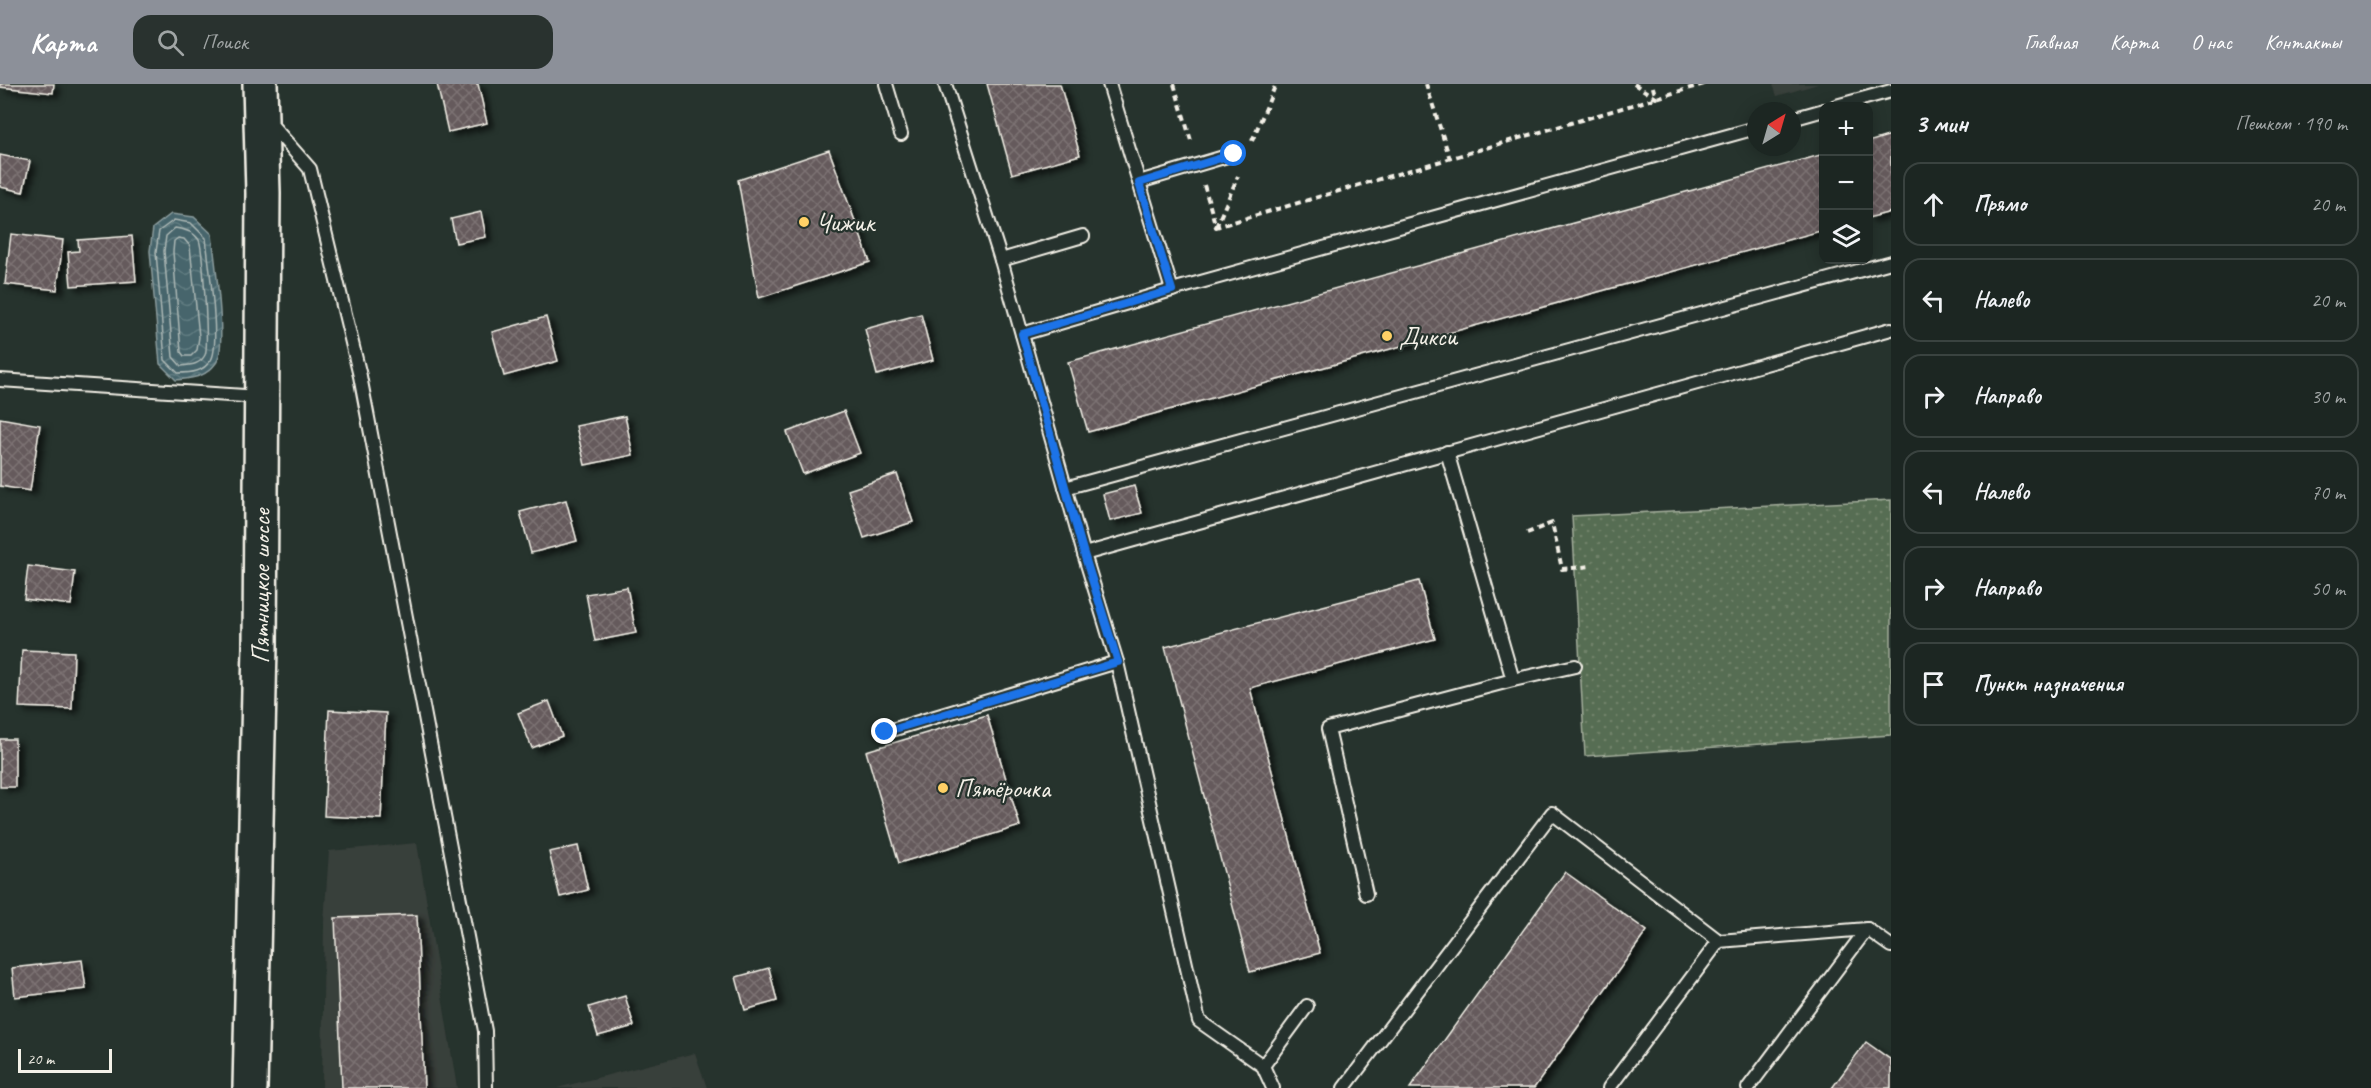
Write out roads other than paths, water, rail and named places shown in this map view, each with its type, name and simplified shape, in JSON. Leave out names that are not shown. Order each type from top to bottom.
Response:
[{"type":"main road","name":"Пятницкое шоссе","points":[[250,1088],[260,646],[263,193],[261,98]]},
{"type":"lane","points":[[886,84],[901,134]]},
{"type":"lane","points":[[945,84],[1001,260],[1084,554],[1118,662],[1199,1021],[1263,1066],[1273,1088]]},
{"type":"lane","points":[[1109,84],[1172,290]]},
{"type":"lane","points":[[1851,102],[1891,91]]},
{"type":"lane","points":[[261,98],[310,169],[360,376],[485,1031],[486,1088]]},
{"type":"lane","points":[[1801,116],[1819,111]]},
{"type":"lane","points":[[1022,334],[1172,290],[1747,131]]},
{"type":"lane","points":[[1139,183],[1234,154]]},
{"type":"lane","points":[[1001,260],[1083,236]]},
{"type":"lane","points":[[1065,488],[1891,262]]},
{"type":"lane","points":[[1084,554],[1891,329]]},
{"type":"lane","points":[[0,380],[260,397]]},
{"type":"lane","points":[[1447,452],[1513,680]]},
{"type":"lane","points":[[885,732],[1118,662]]},
{"type":"lane","points":[[1366,894],[1328,729],[1575,666]]},
{"type":"lane","points":[[1344,1088],[1552,813],[1719,941],[1867,929],[1891,946]]},
{"type":"lane","points":[[1748,1088],[1867,929]]},
{"type":"lane","points":[[1609,1088],[1719,941]]},
{"type":"lane","points":[[1263,1066],[1307,1006]]},
{"type":"water","points":[[171,214],[194,217],[212,234],[221,322],[221,340],[216,363],[208,372],[193,378],[176,380],[160,364],[150,251],[153,228]]},
{"type":"place","name":"Чижик","points":[[804,222]]},
{"type":"place","name":"Дикси","points":[[1387,336]]},
{"type":"place","name":"Пятёрочка","points":[[943,788]]}]
